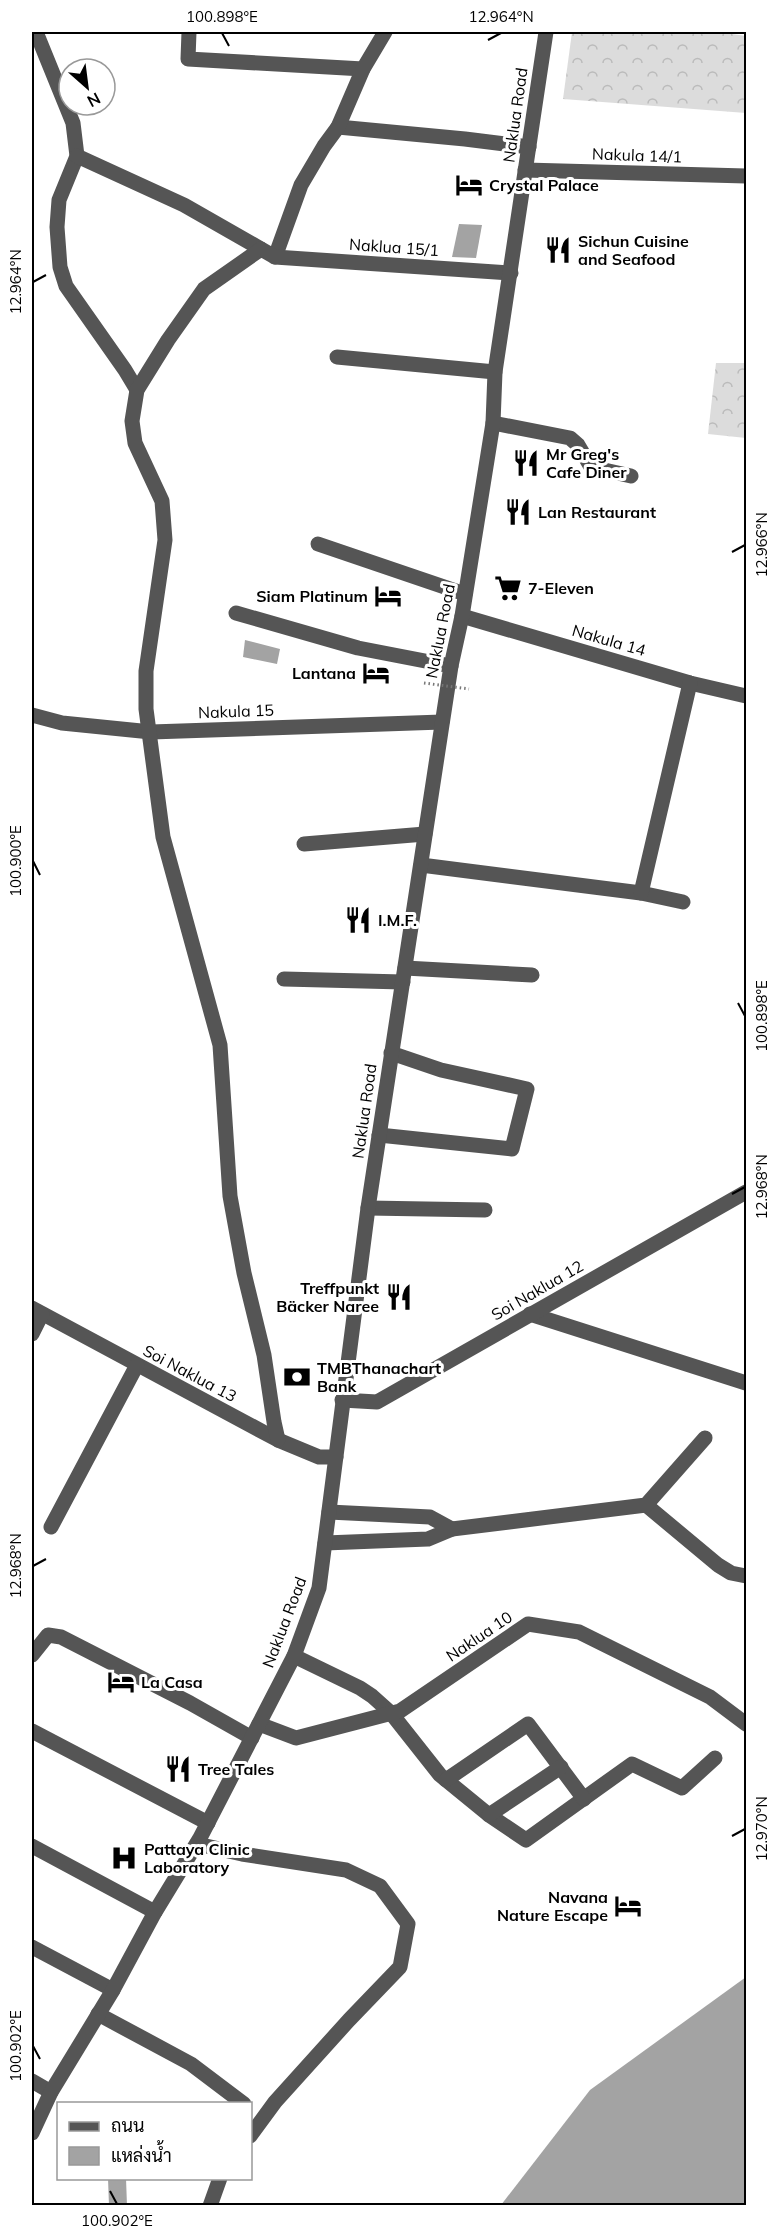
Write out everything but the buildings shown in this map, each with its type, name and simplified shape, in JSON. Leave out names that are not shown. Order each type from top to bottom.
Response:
[{"type":"street","points":[[36,32],[73,123],[77,156],[58,200],[57,227],[60,267],[66,286],[137,390]]},
{"type":"street","points":[[189,32],[188,59],[363,69]]},
{"type":"street","points":[[77,156],[184,205],[275,257],[301,185],[338,127],[363,69],[385,32]]},
{"type":"street","name":"Naklua Road","points":[[32,2133],[51,2092],[197,1844],[294,1656],[319,1588],[368,1208],[442,722],[462,616],[493,423],[495,372],[546,32]]},
{"type":"street","points":[[338,127],[529,147]]},
{"type":"street","name":"Nakula 14/1","points":[[525,170],[747,176]]},
{"type":"street","points":[[261,249],[204,289],[168,340],[137,390],[132,420],[135,443],[162,501],[165,540],[146,670],[146,709],[151,732],[163,837],[220,1045],[230,1196],[244,1273],[264,1355],[278,1440]]},
{"type":"street","name":"Naklua 15/1","points":[[275,257],[510,273]]},
{"type":"street","points":[[337,357],[495,372]]},
{"type":"street","points":[[493,423],[570,438],[578,445],[591,467],[631,476]]},
{"type":"street","points":[[318,544],[465,594]]},
{"type":"street","points":[[236,613],[358,648],[451,666]]},
{"type":"street","name":"Nakula 14","points":[[462,616],[690,683],[747,696]]},
{"type":"street","points":[[641,893],[690,683]]},
{"type":"street","name":"Nakula 15","points":[[32,715],[62,723],[151,732],[442,722]]},
{"type":"street","points":[[304,844],[425,834]]},
{"type":"street","points":[[421,865],[641,893],[683,902]]},
{"type":"street","points":[[284,979],[404,975],[532,975]]},
{"type":"street","points":[[379,1135],[512,1149],[527,1089],[441,1070],[391,1053]]},
{"type":"street","name":"Soi Naklua 12","points":[[342,1400],[377,1402],[747,1192]]},
{"type":"street","points":[[368,1208],[485,1210]]},
{"type":"street","points":[[32,1334],[37,1311]]},
{"type":"street","name":"Soi Naklua 13","points":[[37,1311],[278,1440],[319,1457],[336,1457]]},
{"type":"street","points":[[530,1314],[747,1383]]},
{"type":"street","points":[[51,1527],[137,1365]]},
{"type":"street","points":[[325,1543],[428,1539],[452,1529],[646,1504],[705,1438]]},
{"type":"street","points":[[646,1504],[718,1565],[731,1573],[747,1576]]},
{"type":"street","points":[[329,1512],[430,1517],[452,1529]]},
{"type":"street","name":"Naklua 10","points":[[260,1724],[296,1738],[400,1711],[528,1624],[579,1632],[710,1697],[747,1724]]},
{"type":"street","points":[[32,1655],[48,1635],[61,1637],[190,1703],[252,1738]]},
{"type":"street","points":[[294,1656],[360,1688],[391,1713],[440,1775],[489,1815],[526,1840],[632,1764],[682,1788],[715,1758]]},
{"type":"street","points":[[446,1780],[528,1724],[584,1799]]},
{"type":"street","points":[[32,1731],[208,1823]]},
{"type":"street","points":[[489,1815],[561,1767]]},
{"type":"street","points":[[197,1844],[242,1854],[346,1870],[380,1886],[408,1924],[400,1967],[275,2102],[252,2133]]},
{"type":"street","points":[[32,1846],[155,1912]]},
{"type":"street","points":[[32,1947],[113,1990]]},
{"type":"street","points":[[98,2014],[190,2064],[243,2102]]},
{"type":"street","points":[[32,2081],[51,2092]]},
{"type":"street","points":[[252,2109],[264,2118]]},
{"type":"street","points":[[210,2205],[219,2180]]},
{"type":"path","points":[[424,683],[469,689]]},
{"type":"green space","points":[[572,32],[718,32],[746,36],[746,113],[563,99]]},
{"type":"green space","points":[[716,363],[746,363],[746,438],[708,434]]},
{"type":"water","points":[[459,224],[482,225],[476,258],[452,257]]},
{"type":"water","points":[[245,640],[280,649],[277,664],[243,657]]},
{"type":"water","points":[[746,1977],[746,2205],[501,2205],[590,2090]]},
{"type":"waterway","points":[[117,2180],[118,2206]]},
{"type":"place","name":"Crystal Palace","points":[[469,185]]},
{"type":"place","name":"Sichun Cuisine and Seafood","points":[[558,250]]},
{"type":"place","name":"Mr Greg's Cafe Diner","points":[[526,463]]},
{"type":"place","name":"Lan Restaurant","points":[[518,512]]},
{"type":"place","name":"7-Eleven","points":[[508,588]]},
{"type":"place","name":"Siam Platinum","points":[[388,596]]},
{"type":"place","name":"Lantana","points":[[376,673]]},
{"type":"place","name":"I.M.F.","points":[[358,920]]},
{"type":"place","name":"Treffpunkt Bäcker Naree","points":[[399,1297]]},
{"type":"place","name":"TMBThanachart Bank","points":[[297,1377]]},
{"type":"place","name":"La Casa","points":[[121,1682]]},
{"type":"place","name":"Tree Tales","points":[[178,1769]]},
{"type":"place","name":"Pattaya Clinic Laboratory","points":[[124,1858]]},
{"type":"place","name":"Navana Nature Escape","points":[[628,1906]]}]
